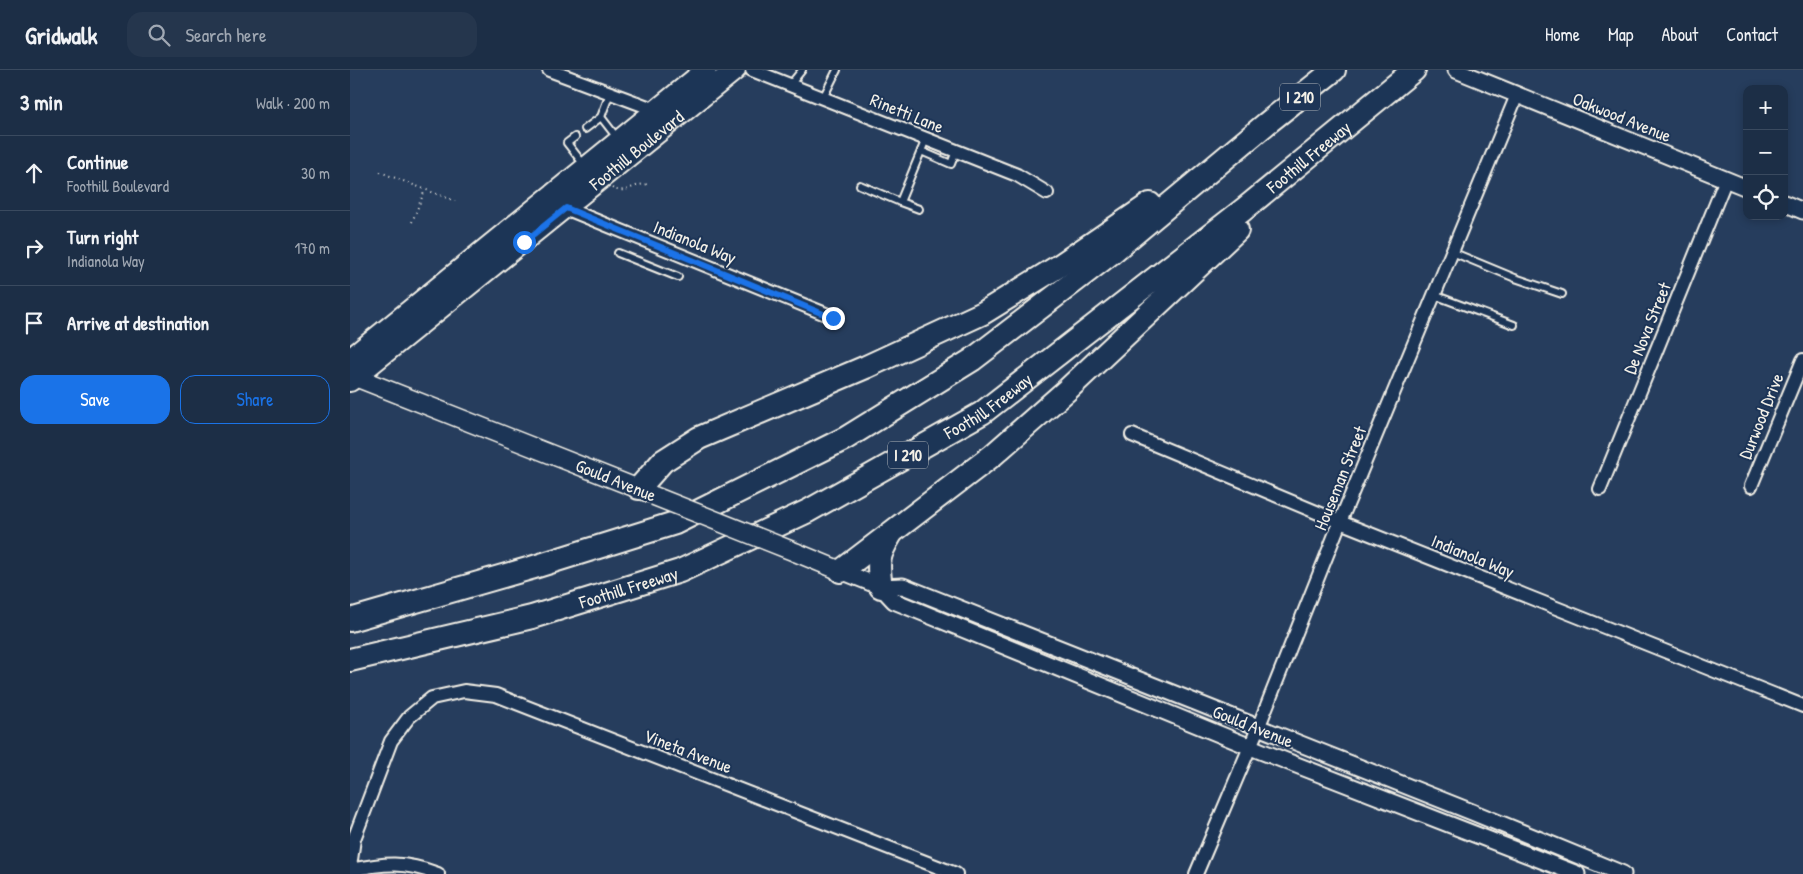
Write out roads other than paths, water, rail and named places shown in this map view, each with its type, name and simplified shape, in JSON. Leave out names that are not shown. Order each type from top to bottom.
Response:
[{"type":"highway","name":"I 210","points":[[350,620],[531,568],[675,523],[846,438],[972,360],[1110,254],[1334,70]]},
{"type":"highway","name":"Foothill Freeway","points":[[350,660],[532,617],[680,571],[808,511],[982,413],[1243,210],[1414,70]]},
{"type":"highway","points":[[841,571],[993,455],[1060,396],[1385,94]]},
{"type":"highway","points":[[646,492],[662,461],[699,438],[866,367],[983,313],[1059,266],[1266,124]]},
{"type":"highway","points":[[881,587],[878,568],[880,554],[892,532]]},
{"type":"main road","name":"Foothill Boulevard","points":[[351,373],[566,208],[619,140],[706,70]]},
{"type":"main road","name":"Foothill Boulevard","points":[[351,373],[543,202],[594,172],[672,121],[735,70]]},
{"type":"main road","name":"Gould Avenue","points":[[351,373],[841,571]]},
{"type":"street","points":[[549,70],[656,110],[672,121]]},
{"type":"street","name":"Rinetti Lane","points":[[752,70],[1017,175],[1047,193]]},
{"type":"street","name":"Oakwood Avenue","points":[[1456,70],[1743,186]]},
{"type":"street","name":"Houseman Street","points":[[1196,874],[1258,728],[1340,522],[1517,95]]},
{"type":"street","name":"De Nova Street","points":[[1600,489],[1726,179]]},
{"type":"street","name":"Indianola Way","points":[[543,202],[566,208],[833,318]]},
{"type":"street","points":[[1788,204],[1803,210]]},
{"type":"street","name":"Durwood Drive","points":[[1751,486],[1803,360]]},
{"type":"street","name":"Indianola Way","points":[[1132,434],[1340,522],[1803,706]]},
{"type":"street","name":"Gould Avenue","points":[[841,571],[881,587],[903,586],[1623,874]]},
{"type":"street","name":"Gould Avenue","points":[[881,587],[894,601],[1249,747],[1577,874]]},
{"type":"street","name":"Vineta Avenue","points":[[350,869],[354,840],[391,741],[408,717],[432,698],[464,691],[496,695],[956,874]]},
{"type":"street","points":[[350,869],[380,864],[417,866],[438,874]]},
{"type":"lane","points":[[790,85],[802,70]]},
{"type":"lane","points":[[824,98],[836,71]]},
{"type":"lane","points":[[585,129],[601,117],[610,93]]},
{"type":"lane","points":[[601,117],[619,140]]},
{"type":"lane","points":[[575,137],[567,143],[594,172]]},
{"type":"lane","points":[[900,202],[926,139]]},
{"type":"lane","points":[[921,151],[951,164],[956,151]]},
{"type":"lane","points":[[860,185],[919,209]]},
{"type":"lane","points":[[618,252],[678,277]]},
{"type":"lane","points":[[1452,252],[1515,278],[1562,294]]},
{"type":"lane","points":[[1434,295],[1514,325]]}]
